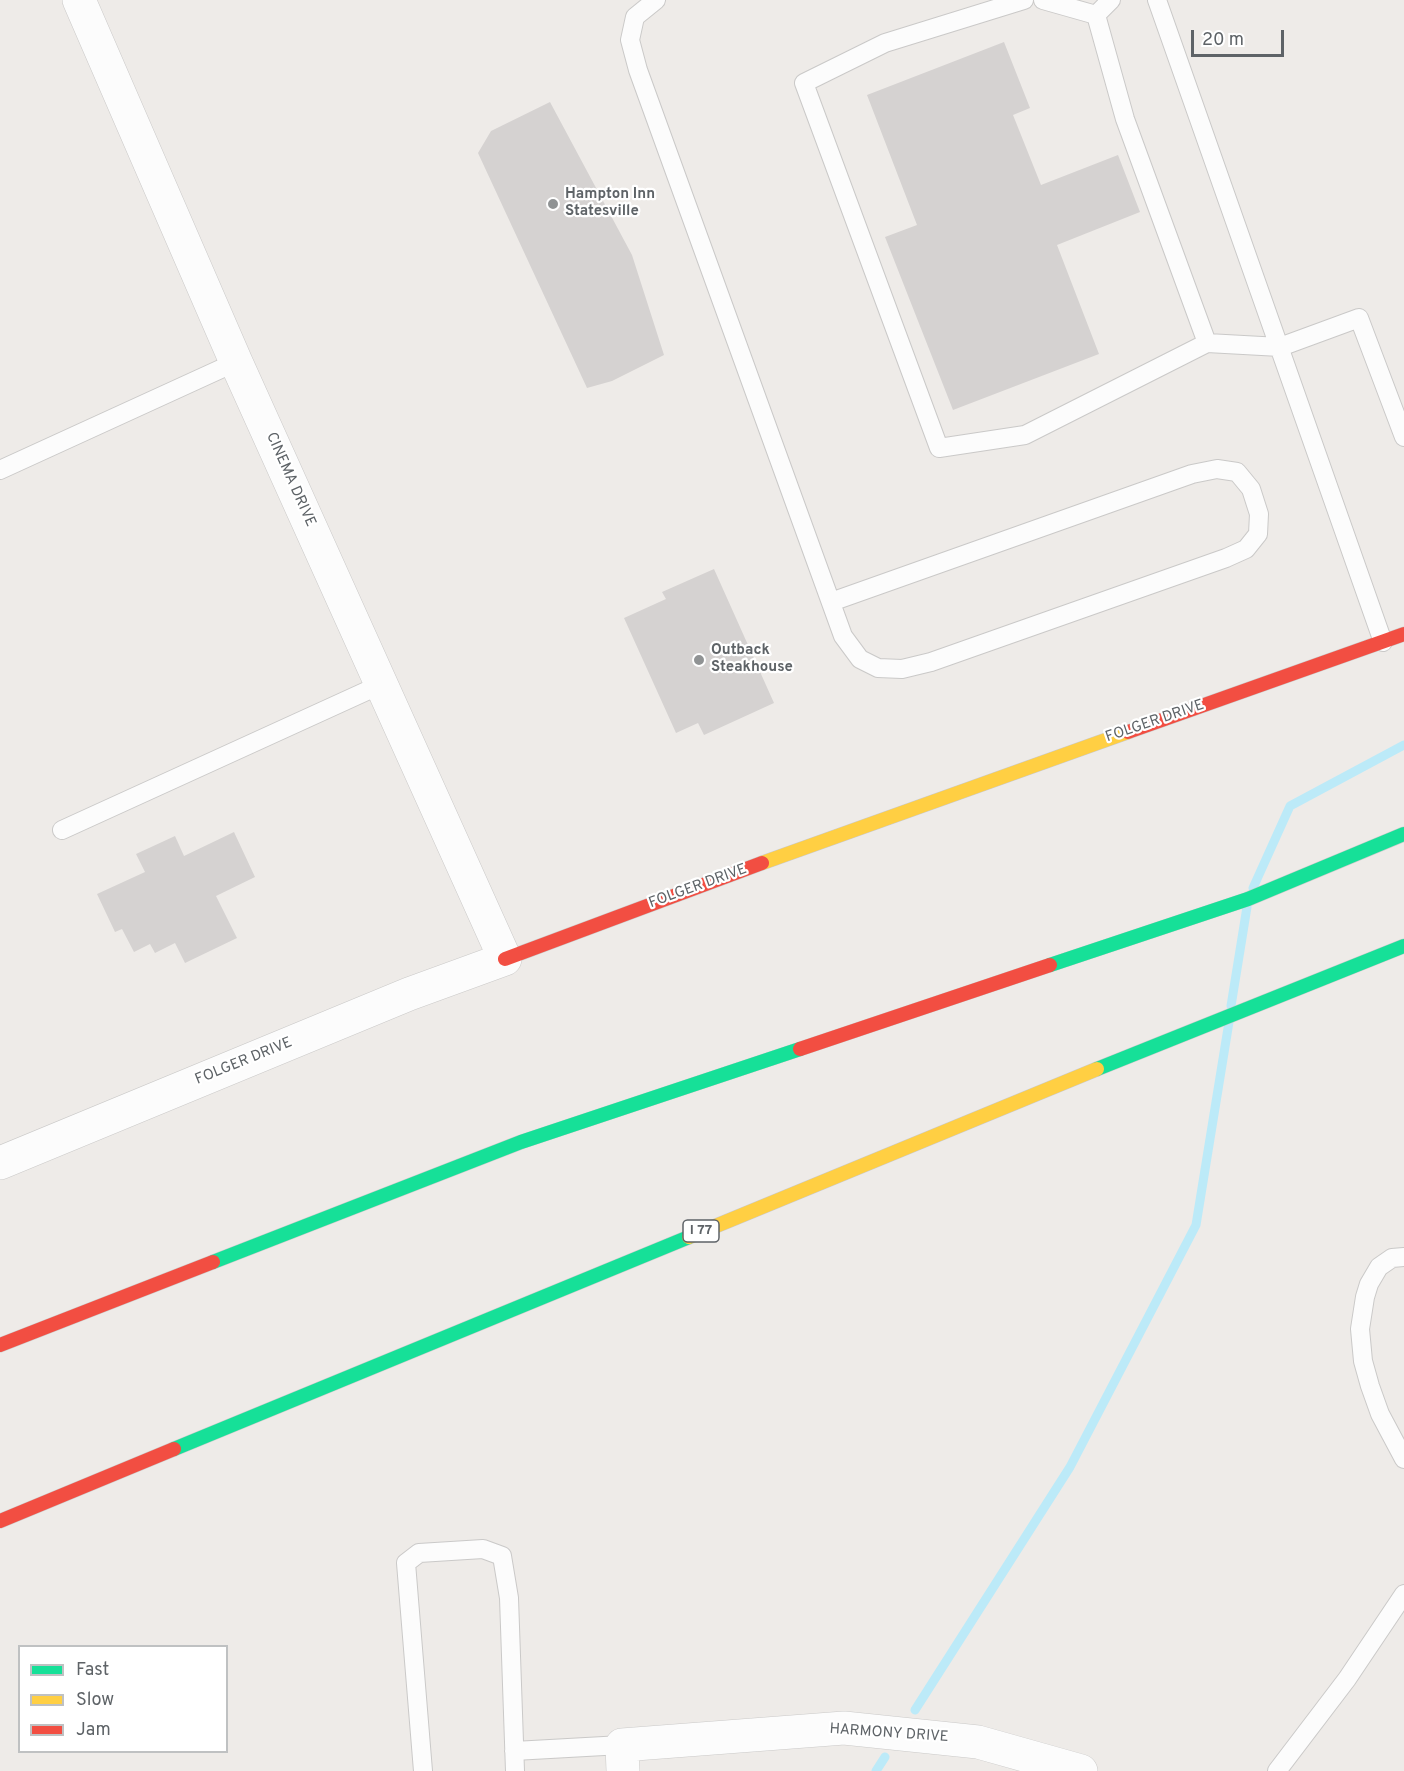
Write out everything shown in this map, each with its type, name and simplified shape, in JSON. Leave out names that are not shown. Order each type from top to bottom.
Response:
[{"type":"main road","name":"FOLGER DRIVE","points":[[505,959],[861,826],[1404,634]]},
{"type":"main road","points":[[0,1345],[521,1142],[1248,899],[1404,834]]},
{"type":"main road","name":"I 77","points":[[0,1521],[1175,1037],[1404,946]]},
{"type":"street","name":"CINEMA DRIVE","points":[[79,0],[237,362],[505,959]]},
{"type":"street","name":"FOLGER DRIVE","points":[[0,1163],[410,994],[505,959]]},
{"type":"street","name":"HARMONY DRIVE","points":[[622,1758],[843,1728],[978,1742],[1081,1771]]},
{"type":"lane","points":[[656,0],[634,17],[630,40],[638,70],[843,636],[860,659],[878,668],[902,669],[931,662],[1226,558],[1246,549],[1258,534],[1259,514],[1251,489],[1237,472],[1217,470],[1191,474],[831,602]]},
{"type":"lane","points":[[1024,0],[885,43],[804,83],[939,448],[1025,435],[1207,343],[1280,347],[1359,318],[1401,417],[1404,437]]},
{"type":"lane","points":[[1043,0],[1096,15]]},
{"type":"lane","points":[[1096,15],[1111,0]]},
{"type":"lane","points":[[1157,0],[1383,642]]},
{"type":"lane","points":[[1096,15],[1125,119],[1207,343]]},
{"type":"lane","points":[[0,470],[237,362]]},
{"type":"lane","points":[[62,830],[382,684]]},
{"type":"lane","points":[[1404,1257],[1392,1258],[1379,1267],[1369,1284],[1365,1297],[1360,1329],[1363,1361],[1370,1386],[1380,1414],[1404,1459]]},
{"type":"lane","points":[[423,1771],[406,1563],[419,1552],[483,1549],[502,1556],[509,1598],[515,1771]]},
{"type":"lane","points":[[1277,1771],[1347,1680],[1404,1594]]},
{"type":"lane","points":[[514,1751],[622,1758]]},
{"type":"building","points":[[1004,42],[1030,108],[1013,115],[1041,185],[1118,155],[1140,212],[1057,245],[1099,354],[953,410],[885,237],[917,225],[867,95]]},
{"type":"building","name":"Hampton Inn Statesville","points":[[550,102],[632,255],[664,355],[612,381],[587,388],[478,153],[491,131]]},
{"type":"building","name":"Outback Steakhouse","points":[[714,569],[774,703],[704,735],[698,723],[676,733],[624,618],[666,599],[662,592]]},
{"type":"building","points":[[234,832],[255,877],[216,896],[237,938],[185,963],[175,943],[155,953],[150,944],[134,952],[122,929],[115,932],[97,894],[145,872],[136,854],[175,836],[184,856]]},
{"type":"waterway","points":[[1253,888],[1290,806],[1404,745]]},
{"type":"waterway","points":[[1231,1006],[1247,907]]},
{"type":"waterway","points":[[915,1710],[1070,1467],[1196,1225],[1229,1022]]},
{"type":"waterway","points":[[876,1771],[885,1757]]},
{"type":"traffic: fast","points":[[1050,965],[1248,899],[1404,834]]},
{"type":"traffic: fast","points":[[1097,1069],[1404,946]]},
{"type":"traffic: fast","points":[[213,1262],[521,1142],[800,1049]]},
{"type":"traffic: fast","points":[[174,1449],[689,1237]]},
{"type":"traffic: slow","points":[[762,863],[1128,732]]},
{"type":"traffic: slow","points":[[689,1237],[1097,1069]]},
{"type":"traffic: jam","points":[[1128,732],[1404,634]]},
{"type":"traffic: jam","points":[[505,959],[762,863]]},
{"type":"traffic: jam","points":[[800,1049],[1050,965]]},
{"type":"traffic: jam","points":[[0,1345],[213,1262]]},
{"type":"traffic: jam","points":[[0,1521],[174,1449]]},
{"type":"place","name":"Hampton Inn Statesville","points":[[553,204]]},
{"type":"place","name":"Outback Steakhouse","points":[[699,660]]}]
